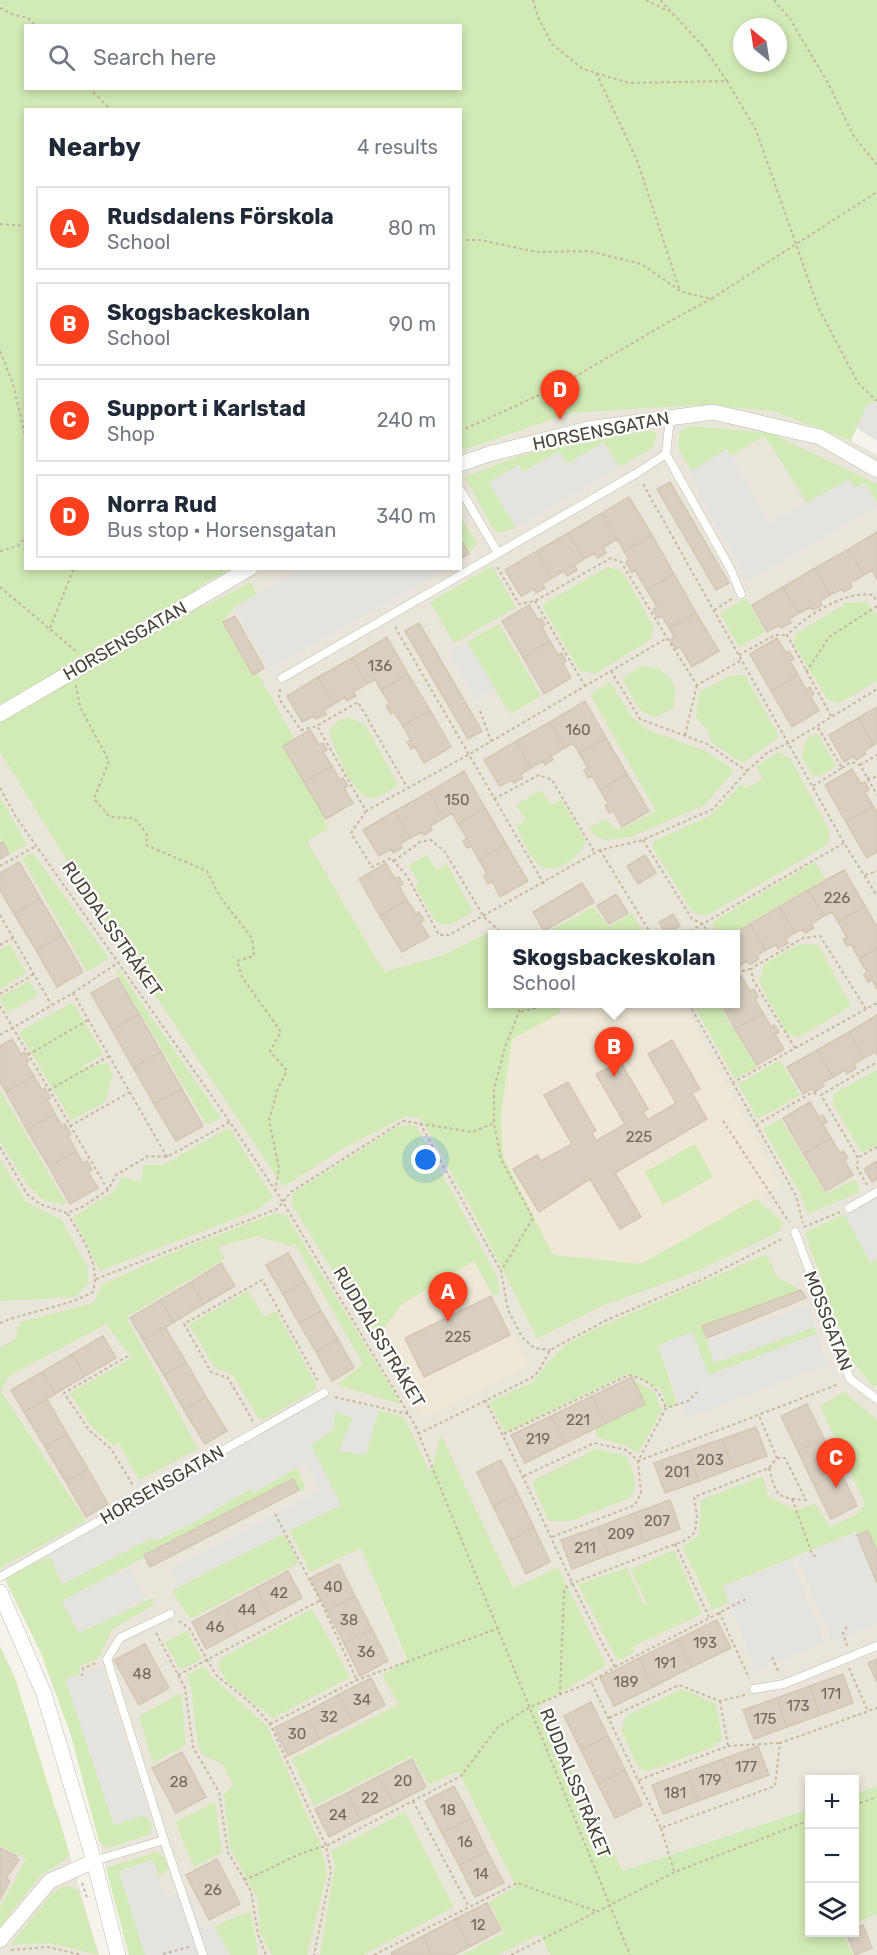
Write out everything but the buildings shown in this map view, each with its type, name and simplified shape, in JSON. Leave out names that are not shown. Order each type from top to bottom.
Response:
[{"type":"street","name":"HORSENSGATAN","points":[[462,463],[489,454],[588,429],[713,412],[820,437],[877,470]]},
{"type":"street","name":"HORSENSGATAN","points":[[0,714],[247,570]]},
{"type":"street","points":[[0,1592],[44,1694],[94,1861],[118,1955]]},
{"type":"street","points":[[2,1945],[50,1881],[94,1861]]},
{"type":"lane","points":[[670,417],[666,454],[730,568],[741,594]]},
{"type":"lane","points":[[282,678],[666,454]]},
{"type":"lane","points":[[462,493],[494,555]]},
{"type":"lane","points":[[849,1208],[875,1193]]},
{"type":"lane","name":"MOSSGATAN","points":[[795,1232],[850,1379],[877,1399]]},
{"type":"lane","name":"HORSENSGATAN","points":[[0,1577],[324,1393]]},
{"type":"lane","points":[[170,1614],[120,1638],[107,1659],[203,1955]]},
{"type":"lane","points":[[754,1689],[784,1684],[877,1646]]},
{"type":"lane","points":[[94,1861],[164,1840]]},
{"type":"path","points":[[533,0],[538,17],[552,44],[583,69],[630,83],[727,81]]},
{"type":"path","points":[[646,0],[671,12]]},
{"type":"path","points":[[660,0],[703,46],[756,130],[818,307],[858,383],[877,400]]},
{"type":"path","points":[[774,0],[790,19],[823,74],[853,135],[877,165]]},
{"type":"path","points":[[0,8],[14,15],[28,18],[32,24]]},
{"type":"path","points":[[596,73],[637,160],[680,291]]},
{"type":"path","points":[[91,90],[109,108]]},
{"type":"path","points":[[462,430],[536,397],[588,369],[642,335],[711,299],[877,192]]},
{"type":"path","points":[[0,224],[24,226]]},
{"type":"path","points":[[462,240],[480,240],[537,252],[589,251],[640,264],[680,291],[711,299]]},
{"type":"path","points":[[0,351],[13,384],[24,431]]},
{"type":"path","points":[[637,473],[844,843],[877,896]]},
{"type":"path","points":[[0,551],[18,546],[24,538]]},
{"type":"path","points":[[494,555],[519,604],[535,601],[610,558],[621,562],[697,685],[685,735]]},
{"type":"path","points":[[50,628],[73,570]]},
{"type":"path","points":[[0,586],[89,662]]},
{"type":"path","points":[[739,655],[775,634],[787,635],[797,625],[843,599],[861,593],[873,595],[877,604],[829,637],[806,672]]},
{"type":"path","points":[[714,610],[741,594]]},
{"type":"path","points":[[535,601],[585,686]]},
{"type":"path","points":[[389,616],[544,884]]},
{"type":"path","points":[[787,635],[831,716]]},
{"type":"path","points":[[667,638],[468,755],[366,811],[351,833],[372,867],[391,858],[407,876],[439,935],[449,935],[484,917],[600,850],[643,840],[713,809],[747,771],[768,752],[789,743],[877,689]]},
{"type":"path","points":[[697,685],[742,660]]},
{"type":"path","points":[[611,671],[640,719],[706,744],[747,771]]},
{"type":"path","points":[[74,672],[80,707],[109,761],[94,799],[110,817],[135,818],[147,834],[146,845],[207,871],[219,897],[252,938],[254,956],[237,961],[242,976],[281,1032],[270,1051],[287,1071],[278,1088],[269,1120],[279,1168],[275,1191]]},
{"type":"path","points":[[282,678],[279,699],[301,730],[317,726],[357,702],[407,787]]},
{"type":"path","points":[[480,711],[491,741]]},
{"type":"path","points":[[816,725],[843,768]]},
{"type":"path","points":[[317,726],[366,811]]},
{"type":"path","points":[[860,765],[877,755]]},
{"type":"path","points":[[813,786],[851,762],[860,765],[877,795]]},
{"type":"path","points":[[494,800],[538,775],[552,780],[596,853]]},
{"type":"path","points":[[867,778],[877,777]]},
{"type":"path","name":"RUDDALSSTRÅKET","points":[[0,788],[36,846],[119,962],[283,1202],[408,1414],[499,1628],[541,1740],[630,1955]]},
{"type":"path","points":[[394,861],[420,842],[431,840],[445,852],[484,917],[499,930]]},
{"type":"path","points":[[643,840],[692,919],[703,924],[707,930]]},
{"type":"path","points":[[692,930],[844,843]]},
{"type":"path","points":[[0,866],[36,846]]},
{"type":"path","points":[[600,850],[649,930]]},
{"type":"path","points":[[865,875],[877,871]]},
{"type":"path","points":[[0,915],[52,1005]]},
{"type":"path","points":[[740,972],[751,969],[802,938],[820,936],[866,1009]]},
{"type":"path","points":[[0,945],[13,938]]},
{"type":"path","points":[[0,1035],[73,993],[119,962]]},
{"type":"path","points":[[751,969],[753,980],[795,1048]]},
{"type":"path","points":[[0,994],[34,974]]},
{"type":"path","points":[[73,993],[167,1157]]},
{"type":"path","points":[[732,1083],[877,1003]]},
{"type":"path","points":[[0,1006],[108,1190]]},
{"type":"path","points":[[501,1271],[532,1218],[501,1159],[494,1123],[494,1089],[505,1047],[521,1008]]},
{"type":"path","points":[[520,1013],[537,1008]]},
{"type":"path","points":[[691,1008],[796,1196],[804,1227]]},
{"type":"path","points":[[28,1055],[88,1019]]},
{"type":"path","points":[[49,1090],[109,1056]]},
{"type":"path","points":[[756,1125],[811,1093],[820,1095],[877,1062]]},
{"type":"path","points":[[70,1126],[130,1092]]},
{"type":"path","points":[[820,1095],[858,1158],[857,1167],[875,1193]]},
{"type":"path","points":[[96,1280],[264,1216],[277,1209],[291,1192],[403,1121],[473,1132],[494,1123]]},
{"type":"path","points":[[723,1121],[795,1232]]},
{"type":"path","points":[[0,1147],[27,1194],[40,1204],[67,1213],[82,1207],[108,1190],[116,1175],[148,1156],[167,1157],[230,1122]]},
{"type":"path","points":[[420,1123],[501,1271],[508,1310],[522,1337],[534,1348],[550,1350]]},
{"type":"path","points":[[858,1158],[877,1147]]},
{"type":"path","points":[[418,1434],[531,1378],[539,1371],[550,1350],[607,1320],[703,1279],[804,1227],[849,1208]]},
{"type":"path","points":[[0,1323],[28,1312],[74,1303],[93,1292],[96,1280],[93,1261],[67,1213]]},
{"type":"path","points":[[259,1430],[228,1378],[211,1372],[184,1324],[262,1280],[324,1393],[408,1414]]},
{"type":"path","points":[[128,1356],[64,1393],[89,1430],[111,1449],[140,1497]]},
{"type":"path","points":[[503,1435],[629,1375],[653,1385],[666,1408]]},
{"type":"path","points":[[638,1461],[850,1379]]},
{"type":"path","points":[[552,1537],[635,1505],[641,1493],[638,1461],[666,1408],[688,1401],[697,1392]]},
{"type":"path","points":[[485,1400],[615,1667]]},
{"type":"path","points":[[759,1416],[777,1458]]},
{"type":"path","points":[[524,1476],[594,1443],[627,1450],[638,1461]]},
{"type":"path","points":[[560,1695],[564,1589],[573,1583],[675,1544],[695,1533],[697,1516],[694,1497],[769,1468],[777,1458]]},
{"type":"path","points":[[769,1468],[776,1493],[784,1498],[806,1500],[785,1458],[777,1458]]},
{"type":"path","points":[[792,1499],[812,1554],[818,1558]]},
{"type":"path","points":[[275,1514],[320,1600],[357,1680]]},
{"type":"path","points":[[675,1544],[709,1617]]},
{"type":"path","points":[[244,1880],[268,1871],[306,1850],[326,1846],[461,1776],[497,1728],[530,1707],[591,1682],[615,1667],[748,1598]]},
{"type":"path","points":[[178,1675],[320,1600]]},
{"type":"path","points":[[609,1718],[679,1685],[720,1701],[741,1697],[754,1689],[718,1612]]},
{"type":"path","points":[[170,1614],[189,1628],[221,1681],[252,1704],[270,1724],[326,1846],[331,1871],[314,1955]]},
{"type":"path","points":[[151,1623],[185,1688],[193,1747],[219,1792],[228,1852],[251,1891],[258,1934],[266,1955]]},
{"type":"path","points":[[847,1627],[843,1633],[848,1658],[867,1710]]},
{"type":"path","points":[[270,1724],[357,1680],[499,1628]]},
{"type":"path","points":[[772,1657],[784,1684]]},
{"type":"path","points":[[82,1676],[83,1668],[107,1659]]},
{"type":"path","points":[[591,1682],[661,1828],[675,1872]]},
{"type":"path","points":[[720,1701],[728,1746]]},
{"type":"path","points":[[639,1780],[728,1746],[780,1743],[877,1708]]},
{"type":"path","points":[[661,1828],[775,1786],[780,1743]]},
{"type":"path","points":[[859,1804],[877,1797]]},
{"type":"path","points":[[413,1801],[469,1907]]},
{"type":"path","points":[[511,1955],[675,1872],[805,1822]]},
{"type":"path","points":[[374,1955],[517,1883],[597,1912]]},
{"type":"path","points":[[163,1954],[199,1943]]},
{"type":"path","points":[[2,1945],[48,1947],[82,1955]]},
{"type":"shaded area","points":[[877,401],[877,441],[857,428],[867,405]]},
{"type":"shaded area","points":[[701,405],[773,411],[851,441],[877,455],[877,1259],[871,1263],[850,1359],[872,1387],[877,1385],[877,1786],[859,1793],[859,1775],[805,1775],[805,1810],[623,1872],[538,1706],[606,1665],[513,1589],[441,1436],[430,1474],[361,1548],[422,1700],[550,1955],[129,1955],[71,1735],[41,1653],[0,1570],[0,752],[87,893],[283,1186],[342,1149],[341,1109],[421,1117],[478,1221],[537,1339],[561,1008],[740,1008],[740,930],[488,930],[488,933],[443,955],[384,972],[205,669],[200,586],[229,570],[462,570],[462,451],[571,413]]},
{"type":"shaded area","points":[[604,442],[619,467],[516,528],[489,482],[519,465],[524,472],[559,451],[567,464]]},
{"type":"shaded area","points":[[727,449],[769,524],[849,479],[855,488],[865,483],[877,506],[748,581],[701,498],[691,471]]},
{"type":"shaded area","points":[[299,570],[444,570],[269,669],[234,607]]},
{"type":"shaded area","points":[[467,642],[495,688],[476,699],[449,653]]},
{"type":"shaded area","points":[[572,1008],[685,1008],[780,1185],[641,1264],[553,1255],[503,1156],[501,1115],[512,1038]]},
{"type":"shaded area","points":[[877,1196],[877,1259],[871,1263],[844,1214]]},
{"type":"shaded area","points":[[474,1261],[529,1366],[422,1418],[375,1340],[402,1304]]},
{"type":"shaded area","points":[[808,1305],[815,1327],[714,1363],[708,1344],[712,1339]]},
{"type":"shaded area","points":[[692,1332],[709,1375],[816,1334],[829,1364],[687,1418],[658,1345]]},
{"type":"shaded area","points":[[321,1395],[379,1410],[366,1455],[339,1451],[353,1417],[335,1412],[333,1430],[311,1445],[341,1505],[179,1586],[171,1569],[321,1491],[306,1462],[254,1493],[251,1488],[188,1526],[186,1524],[154,1541],[151,1538],[62,1584],[47,1550]]},
{"type":"shaded area","points":[[856,1532],[877,1583],[877,1624],[832,1642],[797,1557]]},
{"type":"shaded area","points":[[791,1559],[825,1643],[756,1671],[723,1587]]},
{"type":"shaded area","points":[[129,1567],[145,1600],[79,1633],[62,1601]]},
{"type":"shaded area","points":[[101,1667],[149,1813],[114,1825],[65,1679]]},
{"type":"shaded area","points":[[57,1810],[99,1955],[0,1955],[0,1817],[2,1830]]},
{"type":"shaded area","points":[[153,1860],[165,1898],[188,1890],[203,1930],[214,1926],[230,1955],[145,1955],[119,1871]]},
{"type":"shaded area","points":[[877,1914],[877,1955],[853,1955],[845,1937],[859,1937],[859,1922]]},
{"type":"green space","points":[[0,0],[877,0],[877,401],[867,405],[851,441],[773,411],[701,405],[571,413],[462,451],[462,108],[24,108],[24,570],[229,570],[200,586],[202,608],[251,582],[257,595],[234,607],[223,623],[252,674],[257,672],[295,740],[328,829],[307,841],[384,972],[443,955],[488,933],[488,1008],[561,1008],[559,1014],[512,1039],[501,1115],[503,1156],[553,1255],[641,1264],[756,1199],[783,1222],[780,1231],[698,1271],[602,1306],[537,1339],[478,1221],[421,1118],[406,1116],[342,1149],[283,1187],[87,893],[0,752]]},
{"type":"green space","points":[[691,426],[770,433],[877,484],[877,502],[865,483],[855,488],[849,479],[807,503],[765,436],[730,456],[726,450],[691,471],[678,447],[680,431]]},
{"type":"green space","points":[[650,430],[657,435],[653,448],[619,467],[604,442],[567,464],[559,451],[523,472],[519,465],[489,482],[516,528],[499,533],[494,530],[465,477],[522,455]]},
{"type":"green space","points":[[462,519],[477,543],[469,554],[462,540]]},
{"type":"green space","points":[[492,566],[516,607],[454,643],[430,602]]},
{"type":"green space","points":[[608,567],[621,571],[654,628],[650,640],[594,674],[579,670],[542,605]]},
{"type":"green space","points":[[746,598],[765,632],[739,647],[720,613]]},
{"type":"green space","points":[[866,602],[877,614],[877,681],[839,703],[828,700],[794,644],[796,634],[846,603]]},
{"type":"green space","points":[[499,624],[541,696],[510,714],[467,642]]},
{"type":"green space","points":[[642,666],[660,669],[675,685],[674,708],[655,717],[640,710],[622,678]]},
{"type":"green space","points":[[745,675],[779,737],[743,763],[712,743],[707,729],[696,718],[700,691],[730,676]]},
{"type":"green space","points":[[610,682],[631,716],[648,730],[706,751],[734,770],[705,805],[630,837],[605,840],[595,835],[589,828],[606,819],[618,831],[656,811],[590,694]]},
{"type":"green space","points":[[349,717],[366,726],[398,785],[383,795],[373,798],[359,791],[340,761],[329,733],[336,722]]},
{"type":"green space","points":[[817,733],[836,766],[822,775],[813,776],[802,756],[806,740]]},
{"type":"green space","points":[[778,752],[790,758],[830,832],[827,845],[706,916],[693,913],[653,848],[654,841],[710,816],[741,784],[746,788],[763,779],[756,767]]},
{"type":"green space","points":[[541,790],[551,805],[561,800],[586,841],[572,859],[559,867],[544,867],[537,863],[528,851],[516,826],[526,820],[516,805]]},
{"type":"green space","points":[[0,797],[27,845],[9,854],[0,837]]},
{"type":"green space","points":[[33,853],[109,958],[87,972],[22,858]]},
{"type":"green space","points":[[427,855],[436,870],[447,864],[473,912],[453,923],[442,925],[434,919],[415,886],[419,883],[409,865]]},
{"type":"green space","points":[[815,862],[825,879],[737,930],[714,930],[714,921]]},
{"type":"green space","points":[[593,907],[609,927],[631,913],[643,930],[551,930]]},
{"type":"green space","points":[[10,944],[26,973],[0,989],[0,950]]},
{"type":"green space","points":[[800,944],[818,945],[851,1006],[798,1038],[787,1033],[759,982],[764,964]]},
{"type":"green space","points":[[119,970],[221,1118],[207,1125],[115,971]]},
{"type":"green space","points":[[29,981],[38,996],[7,1013],[0,997]]},
{"type":"green space","points":[[73,1002],[103,1054],[80,1068],[108,1063],[113,1075],[105,1102],[71,1120],[19,1032]]},
{"type":"green space","points":[[695,1008],[720,1008],[757,1067],[735,1079]]},
{"type":"green space","points":[[780,1060],[800,1095],[758,1119],[738,1084]]},
{"type":"green space","points":[[877,1070],[877,1145],[862,1153],[833,1104],[835,1093]]},
{"type":"green space","points":[[0,1090],[67,1205],[44,1201],[27,1184],[0,1142]]},
{"type":"green space","points":[[781,1119],[826,1194],[855,1179],[860,1192],[808,1214],[800,1192],[763,1129]]},
{"type":"green space","points":[[410,1125],[417,1127],[497,1277],[500,1294],[493,1295],[474,1261],[402,1304],[375,1340],[291,1203],[293,1193],[397,1127]]},
{"type":"green space","points":[[226,1129],[231,1130],[273,1198],[257,1210],[100,1271],[73,1217],[116,1190],[121,1177],[141,1182],[143,1165],[164,1165]]},
{"type":"green space","points":[[695,1144],[713,1177],[663,1205],[645,1172]]},
{"type":"green space","points":[[0,1159],[26,1202],[62,1220],[88,1269],[88,1284],[75,1297],[0,1301]]},
{"type":"green space","points":[[276,1213],[286,1215],[401,1404],[337,1385],[363,1364],[295,1244],[290,1246],[257,1236],[218,1247],[225,1259],[126,1317],[198,1449],[139,1480],[119,1443],[113,1445],[91,1426],[70,1393],[132,1358],[106,1324],[9,1376],[1,1391],[86,1521],[0,1568],[0,1347],[15,1340],[20,1322],[93,1303],[103,1284],[181,1249]]},
{"type":"green space","points":[[844,1214],[871,1262],[877,1259],[877,1385],[873,1387],[850,1359],[805,1233]]},
{"type":"green space","points":[[766,1254],[777,1277],[801,1290],[702,1326],[714,1363],[815,1327],[816,1334],[709,1375],[658,1345],[677,1405],[668,1408],[660,1389],[629,1373],[505,1433],[489,1402],[533,1382],[548,1362],[567,1344],[591,1331]]},
{"type":"green space","points":[[248,1291],[264,1317],[276,1311],[316,1384],[315,1390],[263,1420],[258,1417],[233,1375],[215,1368],[189,1325]]},
{"type":"green space","points":[[633,1380],[654,1391],[662,1410],[638,1453],[627,1446],[597,1437],[596,1428],[645,1404]]},
{"type":"green space","points":[[844,1392],[877,1420],[877,1552],[868,1531],[857,1535],[855,1532],[723,1586],[729,1603],[712,1610],[683,1547],[699,1535],[701,1500],[763,1476],[768,1496],[795,1510],[815,1504],[830,1527],[856,1515],[865,1504],[820,1406]]},
{"type":"green space","points":[[379,1410],[404,1417],[430,1473],[441,1435],[513,1588],[558,1568],[606,1665],[539,1706],[623,1871],[805,1810],[805,1937],[845,1937],[853,1955],[550,1955],[540,1934],[497,1955],[462,1955],[504,1933],[489,1902],[516,1887],[458,1771],[429,1785],[412,1756],[314,1806],[292,1759],[399,1704],[382,1675],[407,1660],[361,1548],[310,1572],[289,1530],[341,1505],[311,1445],[333,1430],[335,1412],[353,1417],[365,1455]]},
{"type":"green space","points":[[596,1449],[626,1456],[635,1482],[630,1498],[570,1521],[549,1521],[533,1485],[535,1480]]},
{"type":"green space","points":[[297,1468],[306,1491],[299,1490],[292,1479],[62,1601],[79,1633],[155,1597],[152,1606],[112,1629],[99,1658],[80,1666],[80,1674],[66,1679],[114,1825],[142,1816],[148,1818],[152,1825],[150,1834],[109,1848],[99,1842],[71,1735],[41,1653],[5,1578],[50,1556],[63,1584],[151,1538],[155,1541],[188,1526],[252,1488],[255,1492]]},
{"type":"green space","points":[[283,1532],[299,1563],[190,1619],[172,1591]]},
{"type":"green space","points":[[674,1550],[702,1614],[632,1647],[634,1653],[617,1660],[578,1584],[627,1568],[644,1606],[647,1604],[631,1569]]},
{"type":"green space","points":[[312,1609],[350,1677],[273,1718],[227,1682],[218,1666],[223,1657]]},
{"type":"green space","points":[[187,1631],[202,1659],[180,1670],[165,1642]]},
{"type":"green space","points":[[0,1646],[16,1681],[70,1856],[39,1877],[0,1927],[0,1908],[26,1858],[0,1846]]},
{"type":"green space","points":[[204,1666],[212,1677],[267,1726],[320,1843],[327,1874],[307,1955],[272,1955],[260,1932],[258,1899],[230,1848],[224,1794],[233,1785],[223,1764],[201,1754],[187,1675]]},
{"type":"green space","points":[[682,1689],[716,1704],[722,1738],[715,1746],[648,1771],[639,1769],[621,1730],[626,1716]]},
{"type":"green space","points":[[181,1693],[186,1745],[153,1763],[139,1716]]},
{"type":"green space","points":[[877,1786],[877,1914],[859,1922],[859,1829],[859,1793]]},
{"type":"green space","points":[[215,1802],[222,1853],[194,1867],[175,1822]]},
{"type":"green space","points":[[405,1812],[454,1907],[363,1955],[320,1955],[335,1865],[331,1851]]},
{"type":"green space","points":[[156,1852],[165,1858],[168,1868],[159,1877],[153,1860],[119,1871],[145,1955],[129,1955],[106,1868]]},
{"type":"green space","points":[[64,1886],[78,1889],[99,1955],[50,1943],[10,1945],[52,1894]]},
{"type":"green space","points":[[251,1911],[258,1955],[230,1955],[214,1926]]},
{"type":"place","name":"Norra Rud","points":[[560,420]]},
{"type":"place","name":"Skogsbackeskolan","points":[[614,1077]]},
{"type":"place","name":"Rudsdalens Förskola","points":[[448,1322]]},
{"type":"place","name":"Support i Karlstad","points":[[836,1488]]}]
